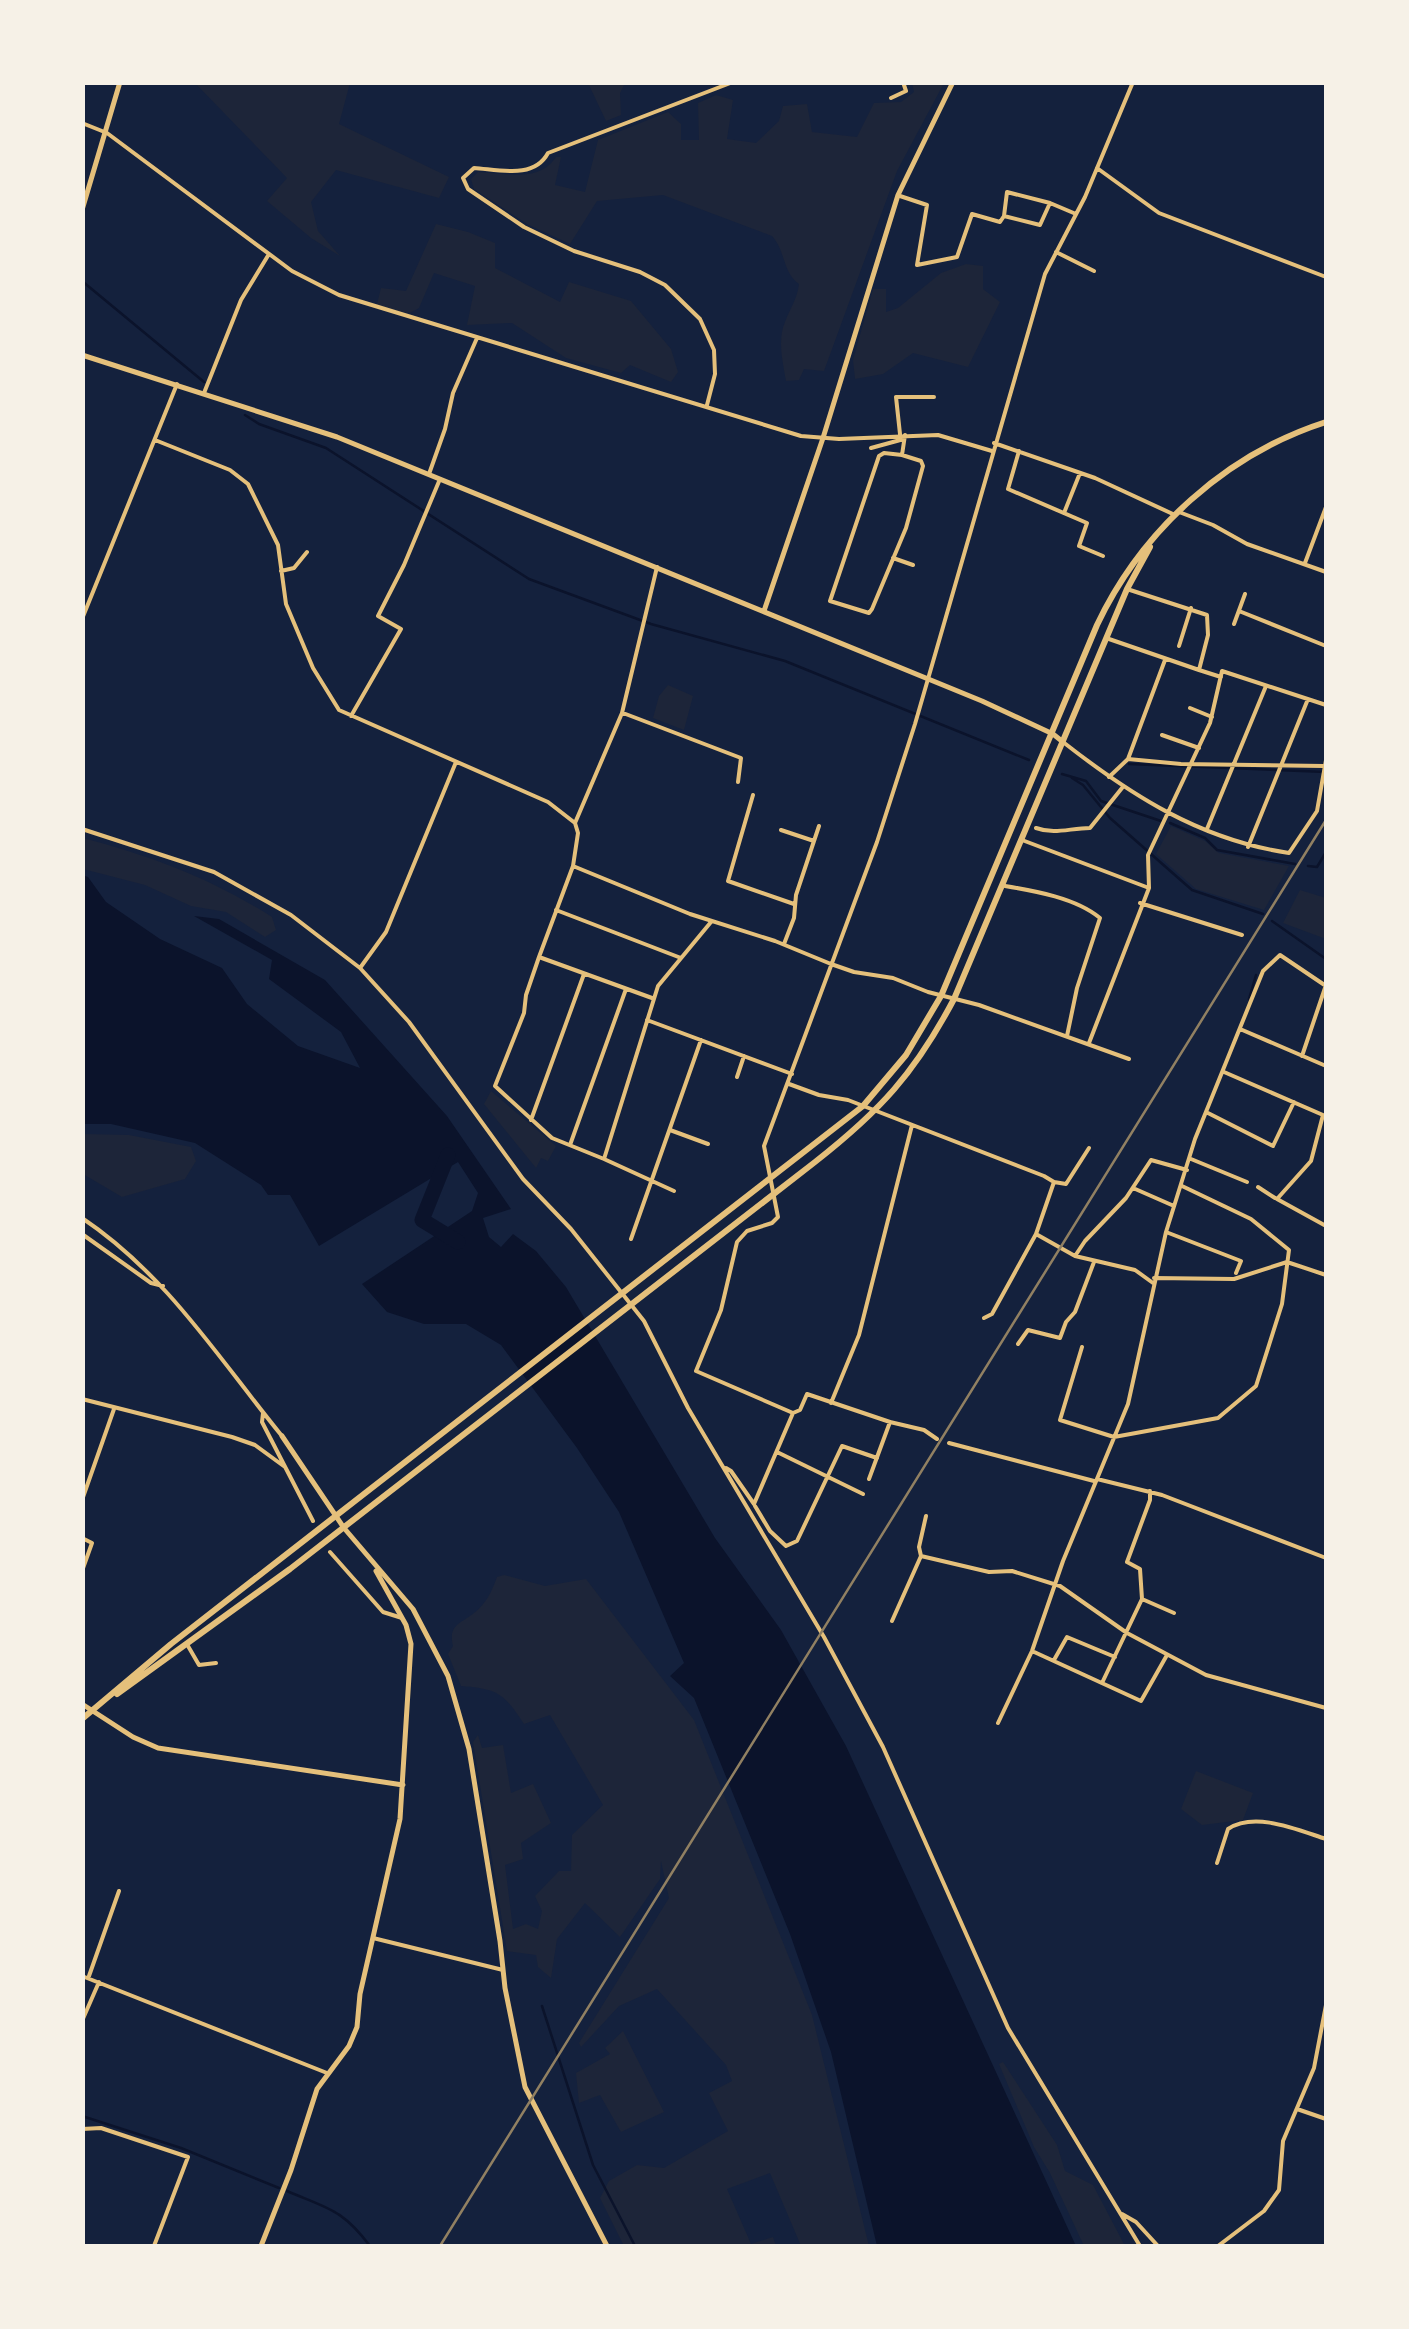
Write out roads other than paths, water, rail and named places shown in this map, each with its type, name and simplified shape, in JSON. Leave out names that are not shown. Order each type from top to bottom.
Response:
[{"type":"main road","points":[[82,210],[120,82]]},
{"type":"main road","points":[[764,612],[898,195],[954,82]]},
{"type":"main road","points":[[82,354],[336,437],[440,478],[927,679],[1053,734],[1063,742]]},
{"type":"main road","points":[[93,1711],[171,1644],[863,1106],[906,1055],[941,996],[1109,599],[1132,562],[1212,482],[1256,452],[1326,422]]},
{"type":"main road","points":[[82,1719],[188,1646],[344,1528],[876,1111],[918,1061],[954,999],[1126,589],[1159,534]]},
{"type":"main road","points":[[282,1436],[344,1528],[420,1619],[440,1657],[469,1749],[502,1970],[530,2102],[607,2246]]},
{"type":"main road","points":[[260,2246],[291,2170],[313,2100],[326,2073],[355,2033],[397,1834],[410,1639],[372,1564]]},
{"type":"main road","points":[[82,1704],[133,1737],[158,1748],[403,1785]]},
{"type":"street","points":[[707,406],[714,350],[700,319],[665,285],[640,272],[574,251],[524,227],[468,189],[463,178],[474,168],[532,170],[541,166],[548,153],[733,82]]},
{"type":"street","points":[[891,98],[906,91],[903,82]]},
{"type":"street","points":[[938,1439],[924,1430],[806,1394],[800,1410],[793,1412],[696,1371],[721,1310],[737,1242],[751,1228],[777,1219],[764,1146],[916,724],[994,443],[1009,405],[1030,319],[1056,252],[1134,82]]},
{"type":"street","points":[[82,124],[107,134],[268,254],[338,295],[802,436],[948,436],[992,451]]},
{"type":"street","points":[[1097,168],[1159,213],[1326,277]]},
{"type":"street","points":[[898,195],[927,205],[918,264],[957,256],[972,214],[1000,222],[1007,192],[1076,214]]},
{"type":"street","points":[[1004,216],[1040,225],[1050,203]]},
{"type":"street","points":[[1056,252],[1094,271]]},
{"type":"street","points":[[204,393],[241,300],[268,254]]},
{"type":"street","points":[[429,474],[446,429],[453,393],[478,338]]},
{"type":"street","points":[[82,619],[177,384]]},
{"type":"street","points":[[902,455],[896,397],[934,396]]},
{"type":"street","points":[[871,448],[903,436]]},
{"type":"street","points":[[155,440],[243,477],[278,545],[286,604],[313,668],[336,706],[548,802],[575,823],[578,833],[573,866],[495,1086],[552,1138],[674,1191]]},
{"type":"street","points":[[994,443],[1080,472],[1214,525],[1247,544],[1326,572]]},
{"type":"street","points":[[1019,451],[1008,488],[1088,523],[1079,546],[1103,556]]},
{"type":"street","points":[[884,452],[902,455],[921,460],[923,466],[906,528],[869,613],[830,600],[879,456],[884,452]]},
{"type":"street","points":[[1064,513],[1080,472]]},
{"type":"street","points":[[351,716],[401,630],[378,616],[440,478]]},
{"type":"street","points":[[1304,565],[1326,508]]},
{"type":"street","points":[[281,571],[294,568],[307,552]]},
{"type":"street","points":[[893,558],[913,565]]},
{"type":"street","points":[[575,823],[622,713],[658,566]]},
{"type":"street","points":[[1126,589],[1207,614],[1208,635],[1199,670]]},
{"type":"street","points":[[1234,624],[1245,594]]},
{"type":"street","points":[[1179,646],[1191,608]]},
{"type":"street","points":[[1239,611],[1326,646]]},
{"type":"street","points":[[1106,638],[1221,677]]},
{"type":"street","points":[[1109,777],[1128,758],[1166,660]]},
{"type":"street","points":[[1089,1043],[1140,902],[1149,888],[1150,852],[1212,717],[1222,671],[1326,706]]},
{"type":"street","points":[[1206,830],[1266,686]]},
{"type":"street","points":[[1248,847],[1308,699]]},
{"type":"street","points":[[1190,708],[1212,717]]},
{"type":"street","points":[[622,713],[740,758],[738,782]]},
{"type":"street","points":[[1162,734],[1199,748]]},
{"type":"street","points":[[1063,742],[1122,788],[1168,813],[1248,847],[1289,854],[1317,811],[1326,760]]},
{"type":"street","points":[[1128,758],[1181,764],[1324,767]]},
{"type":"street","points":[[360,968],[386,932],[456,762]]},
{"type":"street","points":[[1036,828],[1053,834],[1090,828],[1122,788]]},
{"type":"street","points":[[753,794],[728,882],[794,904]]},
{"type":"street","points":[[784,944],[819,826]]},
{"type":"street","points":[[82,829],[214,872],[302,922],[360,968],[409,1022],[524,1179],[570,1228],[644,1320],[688,1408],[824,1637],[883,1746],[1008,2028],[1140,2246]]},
{"type":"street","points":[[781,830],[814,841]]},
{"type":"street","points":[[1022,840],[1149,888]]},
{"type":"street","points":[[573,866],[711,922],[784,944],[832,964],[893,978],[1129,1059]]},
{"type":"street","points":[[1002,886],[1058,899],[1100,918],[1066,1036]]},
{"type":"street","points":[[1140,902],[1242,935]]},
{"type":"street","points":[[556,910],[681,958]]},
{"type":"street","points":[[604,1159],[658,986],[711,922]]},
{"type":"street","points":[[998,1723],[1032,1651],[1054,1584],[1128,1404],[1143,1346],[1153,1280],[1206,1112],[1263,972],[1277,956],[1284,956],[1326,985],[1302,1056]]},
{"type":"street","points":[[539,957],[653,998]]},
{"type":"street","points":[[532,1120],[584,974]]},
{"type":"street","points":[[570,1146],[626,990]]},
{"type":"street","points":[[647,1020],[792,1074]]},
{"type":"street","points":[[1240,1029],[1326,1066]]},
{"type":"street","points":[[631,1238],[701,1040]]},
{"type":"street","points":[[737,1077],[744,1056]]},
{"type":"street","points":[[1224,1072],[1324,1115],[1311,1161],[1277,1199]]},
{"type":"street","points":[[788,1084],[863,1106],[1054,1182],[1066,1184],[1089,1148]]},
{"type":"street","points":[[1206,1112],[1273,1146],[1294,1102]]},
{"type":"street","points":[[831,1404],[859,1335],[912,1126]]},
{"type":"street","points":[[670,1129],[708,1144]]},
{"type":"street","points":[[1191,1159],[1246,1182]]},
{"type":"street","points":[[1075,1256],[1151,1160],[1187,1170]]},
{"type":"street","points":[[984,1318],[992,1314],[1036,1234],[1054,1182]]},
{"type":"street","points":[[1082,1347],[1060,1420],[1114,1437],[1218,1418],[1256,1386],[1282,1304],[1290,1263],[1287,1247],[1251,1219],[1182,1186]]},
{"type":"street","points":[[1258,1187],[1326,1226]]},
{"type":"street","points":[[1132,1188],[1174,1206]]},
{"type":"street","points":[[82,1218],[112,1238],[164,1286],[282,1436]]},
{"type":"street","points":[[1166,1232],[1241,1261],[1236,1273]]},
{"type":"street","points":[[82,1234],[151,1284],[164,1286]]},
{"type":"street","points":[[1036,1234],[1075,1256],[1134,1270],[1153,1280],[1234,1279],[1290,1263],[1326,1275]]},
{"type":"street","points":[[1018,1344],[1028,1330],[1060,1338],[1075,1312],[1094,1262]]},
{"type":"street","points":[[82,1399],[255,1445],[285,1467]]},
{"type":"street","points":[[82,1500],[114,1409]]},
{"type":"street","points":[[263,1412],[262,1422],[313,1521]]},
{"type":"street","points":[[754,1504],[793,1412]]},
{"type":"street","points":[[870,1479],[890,1422]]},
{"type":"street","points":[[949,1443],[1150,1491],[1326,1558]]},
{"type":"street","points":[[721,1466],[731,1472],[770,1531],[786,1546],[797,1541],[842,1446],[877,1458]]},
{"type":"street","points":[[778,1452],[862,1494]]},
{"type":"street","points":[[1102,1683],[1142,1599],[1140,1569],[1127,1562],[1150,1491]]},
{"type":"street","points":[[892,1621],[921,1556],[926,1516]]},
{"type":"street","points":[[82,1538],[92,1543],[82,1571]]},
{"type":"street","points":[[330,1552],[384,1612],[402,1618]]},
{"type":"street","points":[[921,1556],[989,1572],[1012,1571],[1054,1584],[1087,1602],[1127,1633],[1216,1679],[1326,1708]]},
{"type":"street","points":[[1142,1599],[1174,1613]]},
{"type":"street","points":[[1054,1660],[1066,1636],[1115,1657]]},
{"type":"street","points":[[188,1646],[200,1665],[216,1663]]},
{"type":"street","points":[[1032,1651],[1141,1702],[1166,1655]]},
{"type":"street","points":[[1217,1863],[1228,1829],[1236,1824],[1277,1822],[1326,1839]]},
{"type":"street","points":[[119,1891],[85,1977],[326,2073]]},
{"type":"street","points":[[373,1938],[502,1970]]},
{"type":"street","points":[[82,2021],[98,1982]]},
{"type":"street","points":[[1218,2246],[1276,2198],[1282,2178],[1284,2141],[1314,2068],[1326,2005]]},
{"type":"street","points":[[1296,2109],[1326,2119]]},
{"type":"street","points":[[82,2129],[101,2128],[188,2156],[154,2246]]},
{"type":"street","points":[[1118,2211],[1136,2222],[1158,2246]]},
{"type":"waterway","points":[[82,281],[204,382]]},
{"type":"waterway","points":[[245,415],[259,424],[326,448],[529,579],[651,624],[785,661],[1029,760]]},
{"type":"waterway","points":[[1129,764],[1326,772]]},
{"type":"waterway","points":[[1062,774],[1086,781],[1101,801],[1161,821]]},
{"type":"waterway","points":[[1072,778],[1083,785],[1110,818],[1192,890],[1263,914]]},
{"type":"waterway","points":[[1170,823],[1205,838],[1217,850],[1295,864]]},
{"type":"waterway","points":[[1308,866],[1317,867],[1326,852]]},
{"type":"waterway","points":[[1272,921],[1326,959]]},
{"type":"waterway","points":[[1249,999],[1256,975]]},
{"type":"waterway","points":[[448,1155],[422,1220],[458,1242]]},
{"type":"waterway","points":[[542,2006],[593,2165],[635,2246]]},
{"type":"waterway","points":[[82,2116],[181,2148],[279,2188]]},
{"type":"waterway","points":[[287,2191],[343,2217],[370,2246]]},
{"type":"railway","points":[[440,2246],[1326,820]]}]
